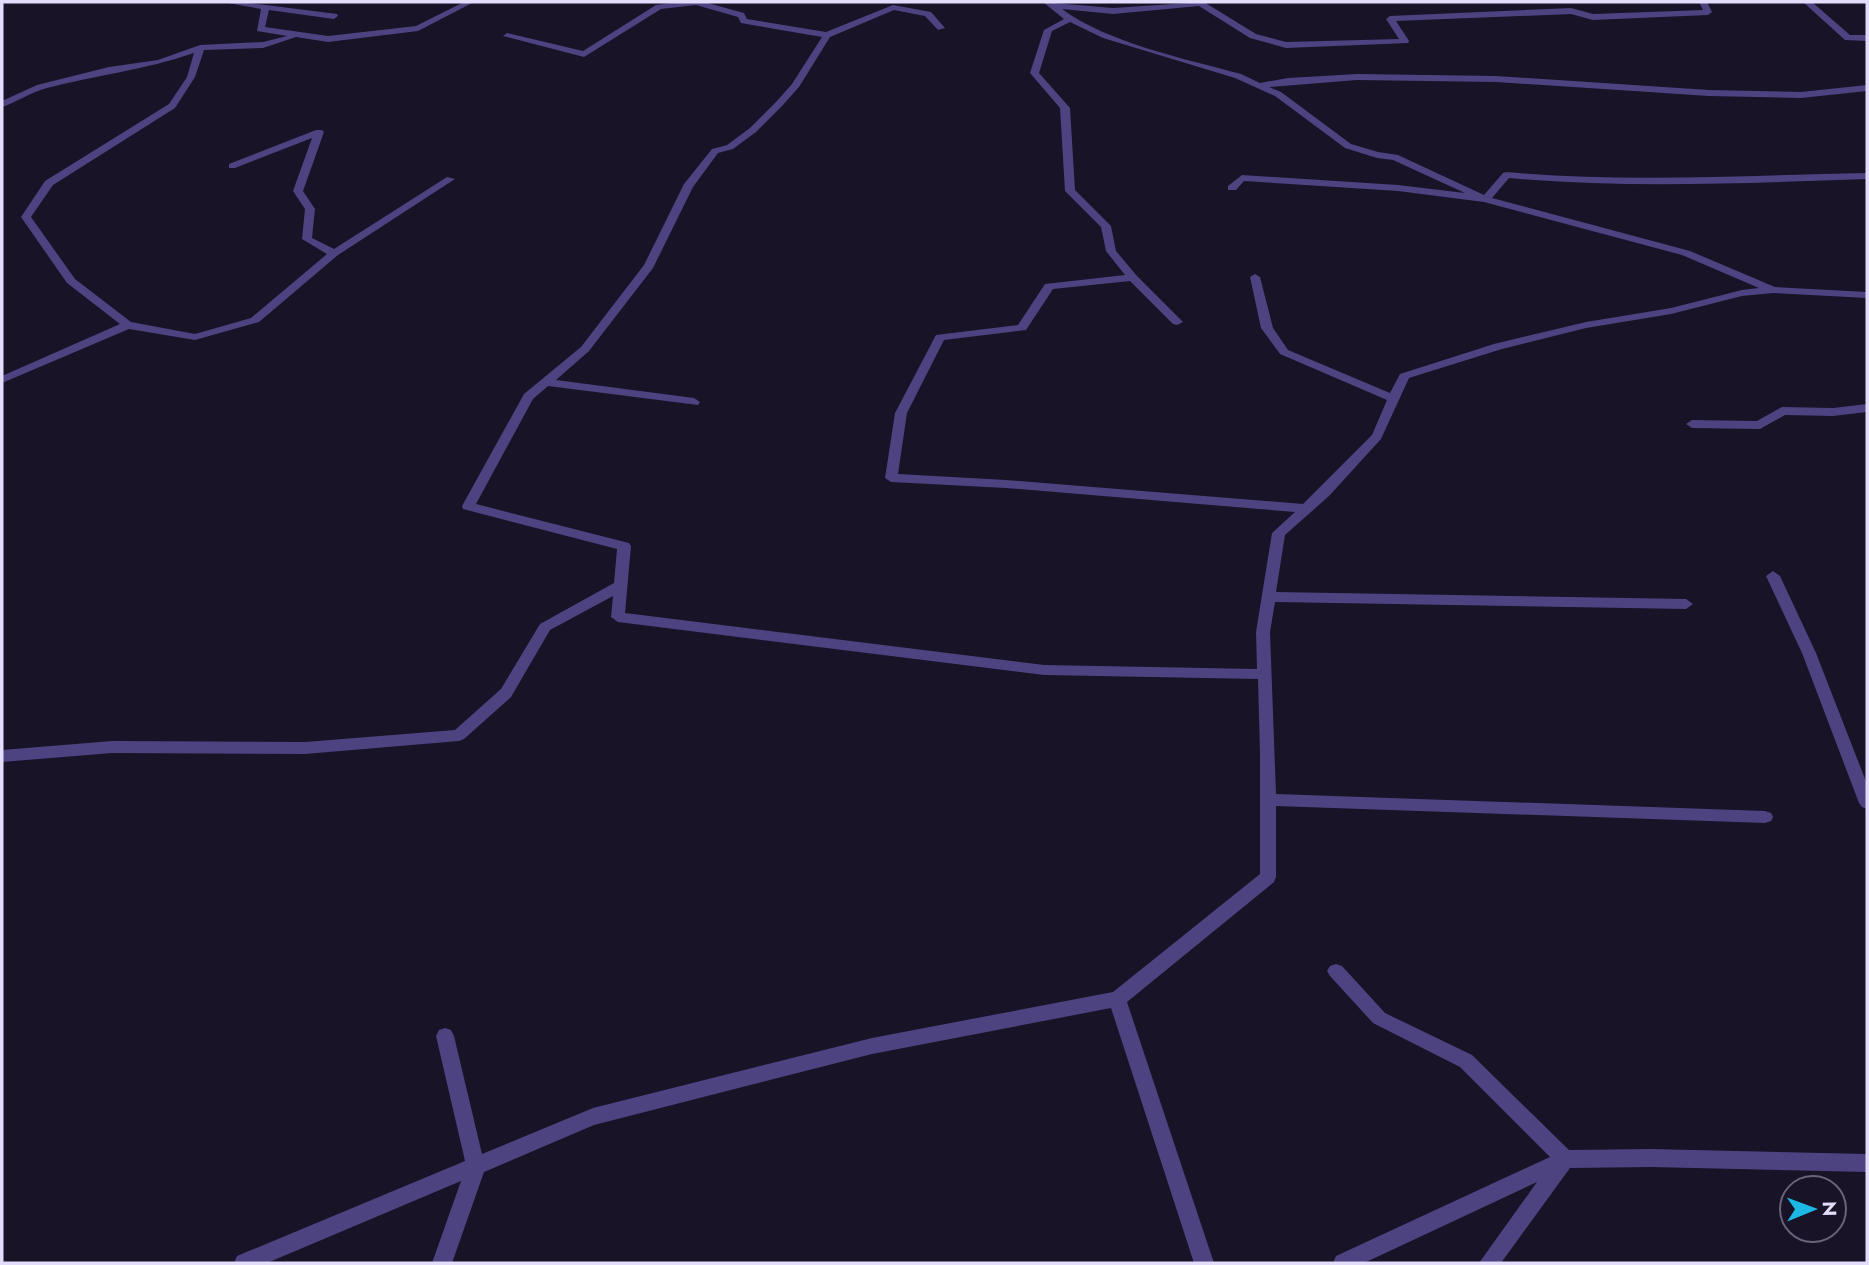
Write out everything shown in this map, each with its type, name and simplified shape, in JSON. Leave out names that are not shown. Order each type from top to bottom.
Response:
[{"type":"street","points":[[226,2],[334,16]]},
{"type":"street","points":[[265,8],[260,29],[328,38],[418,28],[470,2]]},
{"type":"street","points":[[507,36],[584,54],[659,6],[696,2],[741,15],[744,21],[827,35],[898,4],[928,14],[941,28]]},
{"type":"street","points":[[1100,10],[1107,2]]},
{"type":"street","points":[[1049,4],[1100,10],[1200,2],[1253,36],[1286,45],[1405,41],[1390,19],[1571,11],[1593,17],[1708,12],[1703,2]]},
{"type":"street","points":[[1572,2],[1581,14]]},
{"type":"street","points":[[1807,2],[1848,38],[1867,38]]},
{"type":"street","points":[[1049,4],[1070,19],[1106,36],[1238,76],[1278,94],[1348,146],[1395,158],[1485,199]]},
{"type":"street","points":[[1070,19],[1048,30],[1034,73],[1065,108],[1070,191],[1106,226],[1111,251],[1133,278],[1177,322]]},
{"type":"street","points":[[2,104],[40,87],[109,70],[160,62],[200,48],[263,46],[299,34]]},
{"type":"street","points":[[827,35],[796,85],[779,104],[753,130],[730,147],[715,151],[688,186],[649,266],[585,349],[528,397],[468,506],[624,546],[618,617],[1044,670],[1265,674]]},
{"type":"street","points":[[200,48],[191,77],[172,106],[49,183],[26,217],[71,281],[128,325],[195,337],[255,320],[334,253],[450,180]]},
{"type":"street","points":[[1260,86],[1288,81],[1357,77],[1496,79],[1709,93],[1801,95],[1867,88]]},
{"type":"street","points":[[232,166],[319,132],[298,191],[310,209],[307,239],[334,253]]},
{"type":"street","points":[[1485,199],[1506,175],[1571,181],[1704,181],[1867,176]]},
{"type":"street","points":[[1232,188],[1242,178],[1398,188],[1485,199],[1686,253],[1773,290]]},
{"type":"street","points":[[1255,277],[1267,328],[1284,352],[1394,399]]},
{"type":"street","points":[[1133,278],[1049,286],[1022,328],[940,337],[901,413],[891,478],[1006,484],[1307,509]]},
{"type":"street","points":[[244,1263],[593,1117],[872,1046],[1117,999],[1268,877],[1269,800],[1263,632],[1279,533],[1307,509],[1377,436],[1404,376],[1498,346],[1586,325],[1671,311],[1742,293],[1773,290],[1867,295]]},
{"type":"street","points":[[2,380],[128,325]]},
{"type":"street","points":[[547,382],[694,402]]},
{"type":"street","points":[[1692,424],[1760,425],[1782,411],[1833,412],[1867,408]]},
{"type":"street","points":[[1773,576],[1809,653],[1867,803]]},
{"type":"street","points":[[2,756],[112,747],[305,748],[459,735],[506,693],[545,627],[620,586]]},
{"type":"street","points":[[1268,597],[1686,604]]},
{"type":"street","points":[[1269,800],[1765,817]]},
{"type":"street","points":[[1336,971],[1379,1018],[1466,1061],[1564,1159]]},
{"type":"street","points":[[1117,999],[1204,1263]]},
{"type":"street","points":[[442,1263],[476,1167],[445,1036]]},
{"type":"street","points":[[1343,1263],[1564,1159],[1651,1158],[1867,1163]]},
{"type":"street","points":[[1489,1263],[1564,1159]]}]
